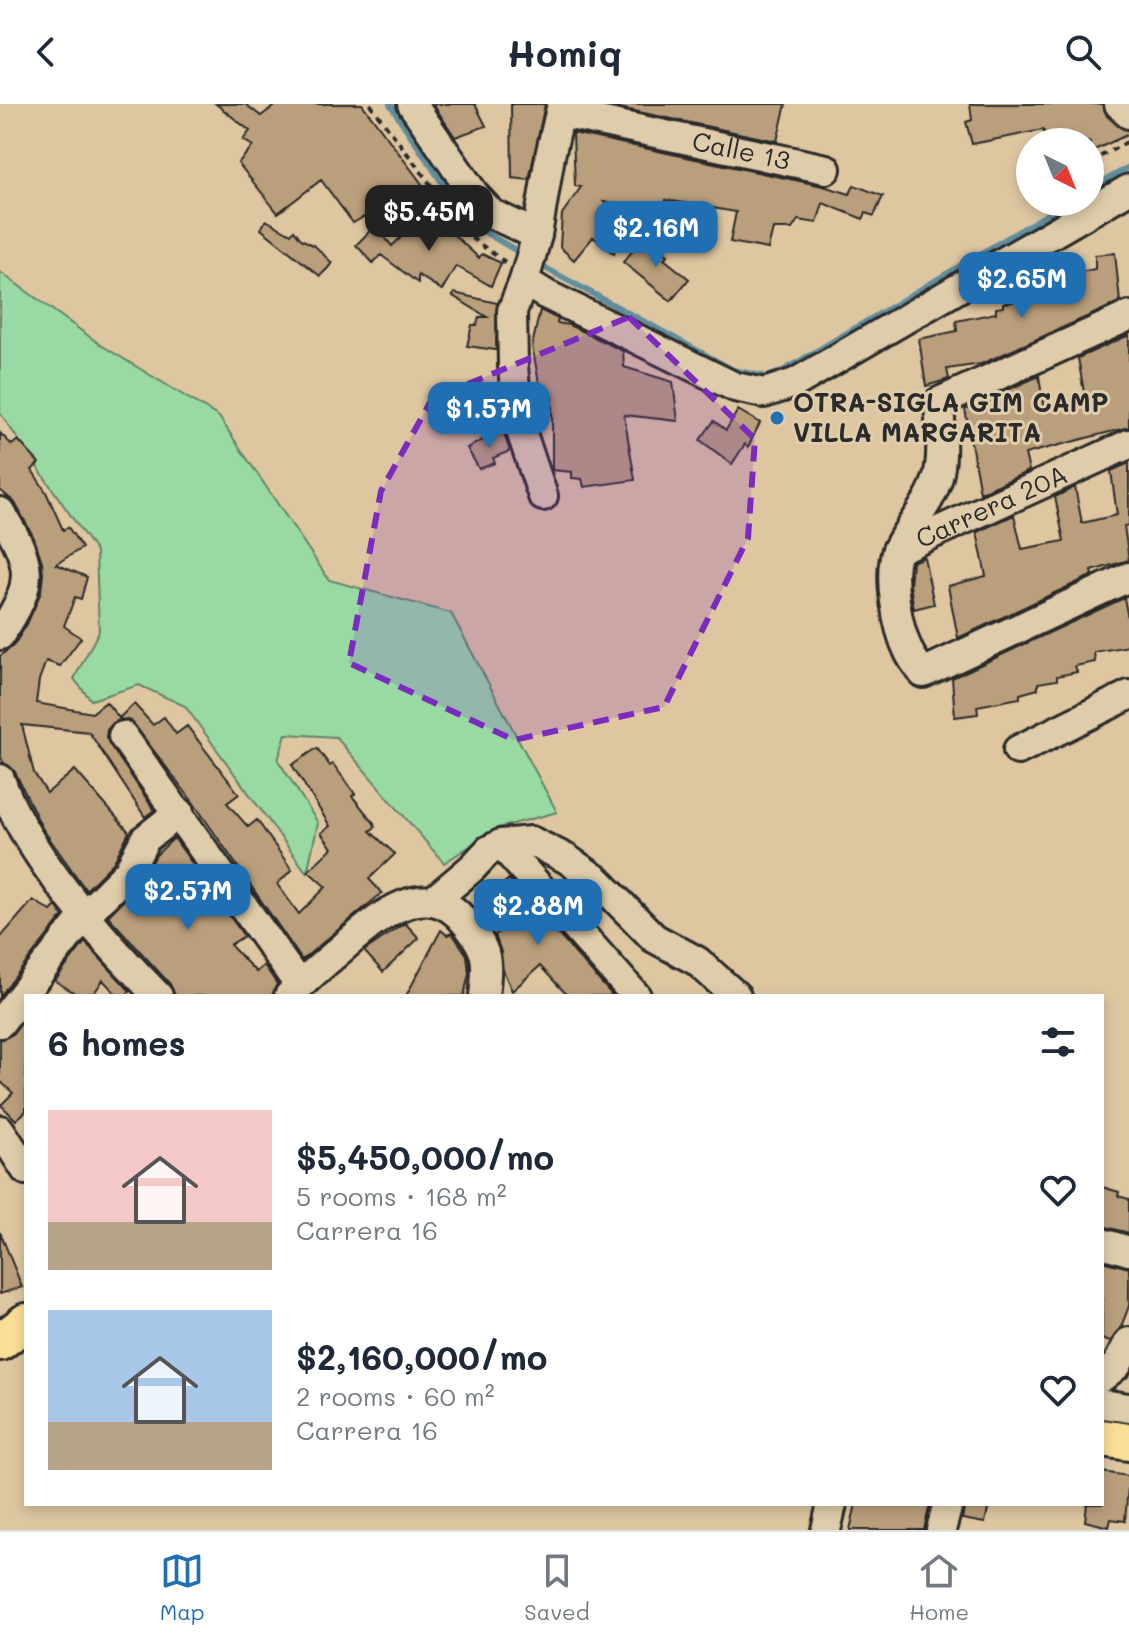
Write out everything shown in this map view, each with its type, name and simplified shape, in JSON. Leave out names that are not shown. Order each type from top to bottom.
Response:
[{"type":"main road","points":[[0,1342],[24,1324]]},
{"type":"main road","points":[[1104,1438],[1129,1442]]},
{"type":"street","points":[[412,104],[484,205],[531,257],[545,294],[735,387],[764,393],[795,383],[1129,189]]},
{"type":"street","points":[[1119,104],[1129,114]]},
{"type":"street","points":[[543,496],[518,422],[512,311],[531,257],[562,109]]},
{"type":"street","name":"Calle 13","points":[[562,109],[826,169]]},
{"type":"street","points":[[1129,316],[939,402],[941,445],[938,477],[925,506],[897,550],[893,577],[899,621],[909,652],[923,673],[1129,577]]},
{"type":"street","name":"Carrera 20A","points":[[897,550],[1129,444]]},
{"type":"street","points":[[0,512],[25,559],[28,576],[18,608],[0,635]]},
{"type":"street","points":[[1018,750],[1129,695]]},
{"type":"street","points":[[123,736],[179,812],[294,991],[381,915],[416,901],[433,901],[448,906],[464,921],[504,994]]},
{"type":"street","points":[[0,779],[6,797],[29,839],[85,915],[156,994]]},
{"type":"street","points":[[0,1023],[85,915],[128,872],[145,839],[179,812]]},
{"type":"street","points":[[0,828],[29,839]]},
{"type":"street","points":[[433,901],[489,850],[501,844],[531,841],[567,859],[597,880],[654,938],[697,961],[734,994]]},
{"type":"street","points":[[501,844],[634,994]]},
{"type":"street","points":[[484,994],[488,961]]},
{"type":"street","points":[[0,1130],[24,1167]]},
{"type":"street","points":[[1104,1244],[1129,1251]]},
{"type":"street","points":[[1104,1375],[1117,1365],[1129,1342]]},
{"type":"street","points":[[1104,1404],[1129,1408]]},
{"type":"street","points":[[826,1530],[832,1506]]},
{"type":"street","points":[[941,1530],[947,1506]]},
{"type":"path","points":[[370,104],[470,237],[500,257],[531,257]]},
{"type":"path","points":[[1104,154],[1129,141]]},
{"type":"highlighted area","points":[[629,317],[755,439],[748,538],[664,707],[514,740],[349,663],[381,491],[432,399]]},
{"type":"green space","points":[[0,272],[101,345],[219,417],[329,580],[451,613],[557,812],[498,828],[444,863],[336,737],[286,734],[278,760],[318,823],[307,873],[185,706],[139,685],[91,700],[74,679],[99,631],[96,552],[0,413]]},
{"type":"building","points":[[216,104],[245,104],[261,116],[277,104],[362,104],[422,184],[353,223],[321,180],[278,213],[238,163],[253,146],[243,140],[250,131]]},
{"type":"building","points":[[433,104],[475,104],[486,126],[455,137]]},
{"type":"building","points":[[511,104],[545,104],[529,180],[512,178]]},
{"type":"building","points":[[601,104],[786,104],[777,141]]},
{"type":"building","points":[[970,104],[1102,104],[1107,116],[1129,134],[1104,146],[1104,128],[1016,128],[1016,135],[972,144],[966,122],[972,120]]},
{"type":"building","points":[[573,133],[850,194],[854,185],[883,196],[874,216],[866,213],[863,219],[823,203],[817,223],[798,220],[792,229],[773,229],[768,249],[730,242],[736,212],[666,200],[663,208],[604,202],[621,217],[614,254],[593,237],[574,260],[560,247],[562,214],[581,187],[575,186]]},
{"type":"building","points":[[428,211],[479,258],[482,254],[501,263],[491,286],[456,266],[442,290],[418,275],[418,283],[381,255],[373,263],[356,245],[375,226],[392,246]]},
{"type":"building","points":[[266,220],[291,234],[294,230],[332,263],[320,276],[261,229]]},
{"type":"building","points":[[645,236],[668,255],[664,259],[689,279],[671,301],[623,262]]},
{"type":"building","points":[[1115,253],[1120,302],[981,364],[947,369],[949,379],[926,386],[919,339],[957,331],[956,321],[996,313],[996,308],[1003,307],[1003,303],[1013,302],[1014,294],[1034,290],[1034,286],[1076,277],[1075,273],[1095,269],[1095,255]]},
{"type":"building","points":[[454,293],[497,303],[496,350],[467,346],[472,325],[477,325],[479,317],[487,317],[453,296]]},
{"type":"building","points":[[540,310],[558,319],[557,323],[569,325],[623,351],[624,367],[673,382],[678,421],[624,415],[635,480],[584,487],[582,479],[572,478],[572,472],[552,470],[552,396],[541,393],[532,346]]},
{"type":"building","points":[[1129,335],[1129,427],[1025,454],[1029,471],[980,493],[965,409],[1000,400],[999,394],[1039,376],[1044,409],[1086,404],[1078,358]]},
{"type":"building","points":[[738,410],[760,423],[748,447],[745,444],[732,464],[700,440],[714,421],[726,430]]},
{"type":"building","points":[[503,431],[510,451],[493,458],[495,463],[479,469],[467,448]]},
{"type":"building","points":[[0,433],[12,445],[18,440],[39,463],[32,470],[63,530],[68,527],[82,548],[56,564],[87,577],[81,599],[75,597],[64,626],[81,638],[60,666],[46,661],[39,680],[36,703],[92,713],[106,702],[119,718],[134,704],[153,725],[164,717],[176,734],[187,726],[239,794],[227,803],[248,827],[257,820],[292,870],[277,884],[299,914],[326,887],[308,871],[332,848],[321,833],[330,826],[292,765],[317,748],[330,766],[333,764],[355,794],[352,796],[374,823],[375,827],[370,831],[395,854],[369,879],[382,893],[302,960],[193,802],[131,721],[121,719],[113,723],[107,730],[106,738],[154,810],[145,817],[89,732],[22,725],[34,773],[47,793],[75,770],[129,832],[114,862],[86,890],[42,828],[15,772],[3,762],[0,754],[0,656],[14,645],[27,624],[41,592],[43,574],[34,538],[15,503],[0,490]]},
{"type":"building","points":[[1129,463],[1129,525],[1124,526],[1129,560],[1092,571],[1093,575],[958,638],[948,586],[986,576],[977,532],[1014,515],[1022,549],[1064,541],[1055,497],[1075,487],[1082,523],[1117,515],[1111,471]]},
{"type":"building","points":[[924,557],[934,604],[914,609],[910,585],[912,562]]},
{"type":"building","points":[[1124,598],[1129,646],[1094,652],[1095,662],[1075,666],[1077,672],[1038,683],[1038,689],[1020,694],[1020,698],[977,706],[978,714],[955,717],[952,678]]},
{"type":"building","points":[[174,838],[244,936],[230,945],[256,972],[264,965],[277,984],[273,994],[174,994],[170,984],[108,916],[140,884],[156,855]]},
{"type":"building","points":[[509,879],[611,994],[566,994],[540,966],[512,991],[503,970],[495,935],[508,924],[486,898]]},
{"type":"building","points":[[33,900],[51,911],[56,906],[63,916],[0,996],[0,938]]},
{"type":"building","points":[[405,923],[419,938],[383,972],[364,951]]},
{"type":"building","points":[[441,930],[447,935],[452,933],[467,955],[469,973],[464,994],[407,994]]},
{"type":"building","points":[[85,942],[130,991],[116,994],[103,980],[93,994],[77,994],[55,981]]},
{"type":"building","points":[[24,1020],[24,1113],[16,1120],[1,1105],[13,1093],[0,1081],[0,1040],[13,1034]]},
{"type":"building","points":[[1104,1188],[1129,1199],[1129,1233],[1104,1227]]},
{"type":"building","points":[[0,1232],[22,1287],[0,1294]]},
{"type":"building","points":[[1104,1262],[1129,1268],[1129,1306],[1121,1327],[1110,1342],[1104,1340]]},
{"type":"building","points":[[1104,1472],[1129,1476],[1125,1521],[1111,1519],[1109,1527],[1085,1521],[1087,1506],[1104,1506]]},
{"type":"building","points":[[856,1506],[930,1506],[924,1530],[850,1530]]},
{"type":"building","points":[[965,1506],[989,1506],[985,1523],[962,1519]]},
{"type":"waterway","points":[[390,104],[469,223],[522,254]]},
{"type":"waterway","points":[[1104,181],[1129,167]]},
{"type":"waterway","points":[[538,264],[733,370],[767,377],[781,372],[1044,216]]},
{"type":"place","name":"OTRA-SIGLA GIM CAMP VILLA MARGARITA","points":[[777,418]]}]
